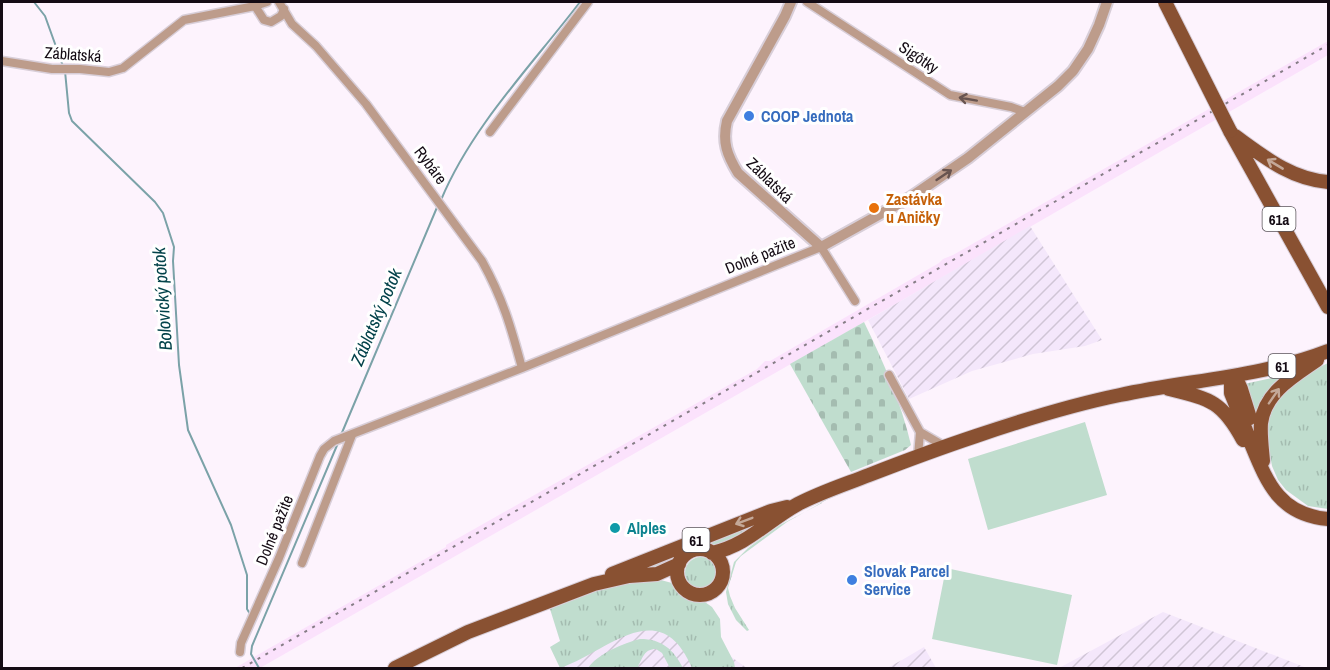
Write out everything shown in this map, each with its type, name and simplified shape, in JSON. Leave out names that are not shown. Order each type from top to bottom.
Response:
[{"type":"main road","name":"61a","points":[[1165,2],[1230,131],[1329,307]]},
{"type":"main road","name":"61a","points":[[1230,131],[1270,162],[1288,172],[1329,182]]},
{"type":"main road","name":"61","points":[[395,669],[468,632],[594,584],[624,568],[760,515],[800,504],[944,446],[1045,414],[1120,395],[1235,376],[1294,363],[1329,352]]},
{"type":"main road","points":[[1263,472],[1261,423],[1271,398],[1288,380],[1329,352]]},
{"type":"main road","points":[[1235,376],[1231,384],[1231,393],[1263,472]]},
{"type":"main road","points":[[1162,387],[1200,396],[1214,402],[1231,420],[1274,491],[1292,508],[1312,516],[1329,519]]},
{"type":"main road","name":"61","points":[[712,553],[737,546],[800,504]]},
{"type":"main road","name":"61","points":[[657,574],[680,583],[691,593],[707,594],[720,585],[723,570],[737,546]]},
{"type":"main road","name":"61","points":[[594,584],[629,576],[657,574],[679,564],[686,555],[693,551],[701,550],[712,553],[720,560],[723,570]]},
{"type":"main road","name":"61","points":[[679,564],[680,583]]},
{"type":"street","name":"Záblatská","points":[[2,61],[109,72],[123,68],[184,20],[267,2]]},
{"type":"street","points":[[490,132],[588,2]]},
{"type":"street","name":"Záblatská","points":[[791,2],[727,121],[724,134],[725,145],[729,158],[738,173],[821,247],[855,301]]},
{"type":"street","name":"Sigôtky","points":[[807,2],[950,95],[1025,112]]},
{"type":"street","name":"Dolné pažite","points":[[240,652],[320,456],[324,449],[334,441],[821,247],[911,197],[968,158],[1058,86],[1073,71],[1093,40],[1107,2]]},
{"type":"street","points":[[255,6],[264,20],[271,22],[281,16],[282,5]]},
{"type":"street","name":"Rybáre","points":[[282,5],[292,24],[316,46],[366,104],[482,261],[507,312],[522,368]]},
{"type":"street","points":[[889,375],[920,432],[944,446]]},
{"type":"street","points":[[918,456],[920,432]]},
{"type":"street","points":[[302,563],[349,436]]},
{"type":"shaded area","points":[[1328,41],[1328,55],[1009,239],[260,668],[235,668],[446,545],[757,369],[765,361],[770,361],[943,259]]},
{"type":"shaded area","points":[[1030,226],[1102,340],[1085,346],[1033,354],[972,371],[909,399],[868,320]]},
{"type":"shaded area","points":[[677,607],[713,644],[747,668],[559,668]]},
{"type":"shaded area","points":[[1163,612],[1307,668],[1059,668]]},
{"type":"shaded area","points":[[924,647],[936,668],[887,668],[902,660]]},
{"type":"green space","points":[[864,322],[891,382],[911,445],[905,450],[851,472],[790,364]]},
{"type":"green space","points":[[1328,363],[1328,509],[1308,506],[1286,490],[1278,480],[1272,466],[1265,429],[1270,407],[1299,377]]},
{"type":"green space","points":[[1281,376],[1265,395],[1256,419],[1244,384]]},
{"type":"green space","points":[[1085,422],[1107,495],[988,530],[968,459]]},
{"type":"green space","points":[[939,454],[828,499],[822,502],[824,498]]},
{"type":"green space","points":[[805,512],[787,522],[736,562],[728,588],[735,608],[749,630],[747,631],[736,620],[728,604],[726,592],[734,562],[748,548],[780,525]]},
{"type":"green space","points":[[769,516],[737,541],[713,549],[699,546],[686,551],[676,562],[661,569],[632,568]]},
{"type":"green space","points":[[701,557],[712,562],[717,573],[712,584],[701,589],[690,584],[685,573],[690,562]]},
{"type":"green space","points":[[946,568],[1072,595],[1057,665],[932,639]]},
{"type":"green space","points":[[657,579],[672,583],[688,596],[702,600],[712,607],[720,619],[721,637],[735,668],[692,668],[679,646],[664,634],[649,630],[614,641],[560,668],[550,647],[560,641],[550,609],[617,583]]},
{"type":"green space","points":[[640,639],[648,639],[666,646],[683,668],[670,668],[662,653],[656,649],[644,654],[638,666],[640,668],[588,668],[604,654]]},
{"type":"waterway","name":"Bolovický potok","points":[[34,2],[45,16],[63,66]]},
{"type":"waterway","name":"Záblatský potok","points":[[441,200],[454,173],[486,121],[580,2]]},
{"type":"waterway","name":"Bolovický potok","points":[[65,71],[69,113],[72,121],[155,202],[163,213],[174,247],[179,365],[188,430],[231,525],[247,575],[247,609],[250,614]]},
{"type":"waterway","name":"Záblatský potok","points":[[341,435],[438,205]]},
{"type":"waterway","name":"Záblatský potok","points":[[259,668],[251,654],[252,646],[338,443]]},
{"type":"railway","points":[[242,668],[1328,45]]},
{"type":"place","name":"COOP Jednota","points":[[749,116]]},
{"type":"place","name":"Zastávka u Aničky","points":[[874,208]]},
{"type":"place","name":"Alples","points":[[615,528]]},
{"type":"place","name":"Slovak Parcel Service","points":[[852,580]]}]
